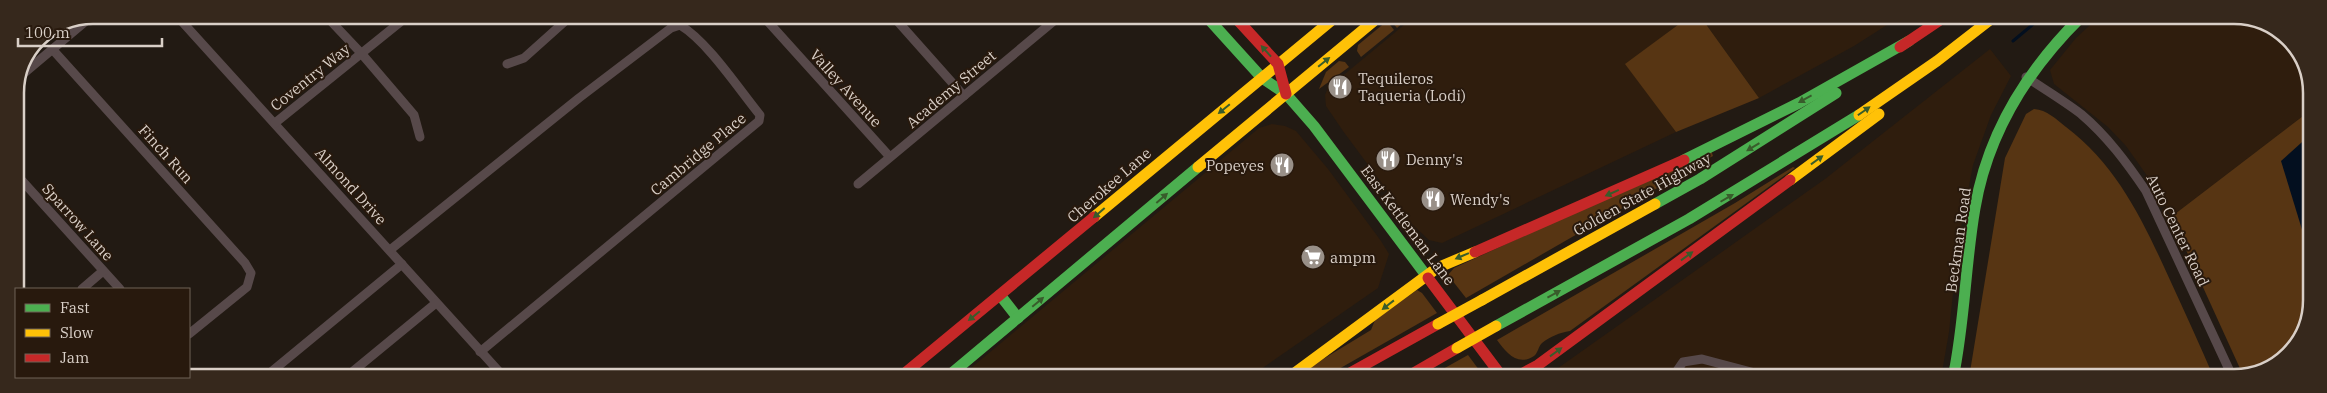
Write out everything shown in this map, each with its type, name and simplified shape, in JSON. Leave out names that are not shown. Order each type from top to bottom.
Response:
[{"type":"main road","name":"East Kettleman Lane","points":[[1213,24],[1262,78],[1286,94],[1314,126],[1496,369]]},
{"type":"main road","name":"East Kettleman Lane","points":[[1241,24],[1278,64],[1286,94]]},
{"type":"main road","name":"Cherokee Lane","points":[[910,369],[1327,24]]},
{"type":"main road","points":[[957,369],[1370,24]]},
{"type":"main road","name":"Golden State Highway","points":[[1357,369],[1738,156],[1837,92],[1934,24]]},
{"type":"main road","points":[[1421,369],[1729,198],[1790,161],[1843,126],[1985,24]]},
{"type":"main road","name":"Beckman Road","points":[[1955,369],[1960,345],[1975,208],[1980,181],[1997,134],[2026,76],[2053,44],[2074,24]]},
{"type":"main road","points":[[1531,369],[1888,108],[1971,35]]},
{"type":"main road","points":[[1300,369],[1388,306],[1426,274],[1448,262],[1668,168],[1799,102],[1909,41]]},
{"type":"main road","points":[[1000,295],[1018,318]]},
{"type":"street","name":"Almond Drive","points":[[184,24],[496,369]]},
{"type":"street","points":[[334,24],[414,115],[420,137]]},
{"type":"street","name":"Coventry Way","points":[[275,123],[398,24]]},
{"type":"street","points":[[508,64],[524,58],[562,24]]},
{"type":"street","name":"Valley Avenue","points":[[770,24],[890,157]]},
{"type":"street","points":[[900,24],[964,96]]},
{"type":"street","name":"Academy Street","points":[[858,184],[1050,24]]},
{"type":"street","points":[[28,70],[82,25]]},
{"type":"street","name":"Cambridge Place","points":[[390,250],[579,98],[671,28],[680,25],[689,30],[705,48],[760,115],[759,121],[480,352]]},
{"type":"street","name":"Finch Run","points":[[53,50],[245,263],[251,273],[251,280],[247,287],[190,333]]},
{"type":"street","name":"Auto Center Road","points":[[2026,76],[2081,115],[2109,142],[2127,163],[2146,191],[2229,369]]},
{"type":"street","name":"Sparrow Lane","points":[[24,183],[119,288]]},
{"type":"street","points":[[275,369],[402,264]]},
{"type":"street","points":[[83,288],[103,271]]},
{"type":"street","points":[[356,369],[436,303]]},
{"type":"street","points":[[1678,369],[1683,362],[1702,359],[1740,369]]},
{"type":"shaded area","points":[[1383,24],[1389,24],[1394,30],[1361,57],[1357,51],[1358,45]]},
{"type":"shaded area","points":[[1393,24],[1402,24],[1397,28]]},
{"type":"shaded area","points":[[1405,24],[1679,24],[1626,64],[1676,132],[1442,243],[1429,240],[1412,224],[1343,131],[1326,106],[1325,95],[1328,88]]},
{"type":"shaded area","points":[[1679,24],[1706,24],[1759,98],[1676,132],[1625,64]]},
{"type":"shaded area","points":[[1706,24],[1888,24],[1854,46],[1759,98]]},
{"type":"shaded area","points":[[2091,24],[2243,24],[2261,29],[2280,41],[2298,66],[2302,79],[2303,116],[2171,217],[2160,194],[2126,146],[2108,127],[2054,84],[2050,70],[2076,38]]},
{"type":"shaded area","points":[[1990,49],[2011,76],[1991,115],[1973,165],[1958,244],[1949,332],[1943,369],[1557,369],[1825,179]]},
{"type":"shaded area","points":[[1339,61],[1345,62],[1349,67],[1319,89],[1326,72]]},
{"type":"shaded area","points":[[2034,109],[2051,115],[2084,142],[2101,159],[2115,178],[2128,197],[2150,238],[2210,369],[1970,369],[2005,158],[2026,114]]},
{"type":"shaded area","points":[[2303,116],[2303,309],[2294,335],[2280,352],[2256,366],[2240,369],[2171,217]]},
{"type":"shaded area","points":[[1272,124],[1285,126],[1296,131],[1328,169],[1389,254],[1378,288],[1261,369],[970,369],[1259,128]]},
{"type":"shaded area","points":[[1711,150],[1713,156],[1466,298],[1448,275],[1454,268]]},
{"type":"shaded area","points":[[1793,167],[1795,168],[1570,331],[1555,335],[1545,341],[1534,356],[1522,360],[1512,357],[1497,340],[1735,203]]},
{"type":"shaded area","points":[[1417,290],[1422,293],[1437,313],[1339,369],[1307,369],[1371,330],[1375,320]]},
{"type":"shaded area","points":[[1468,355],[1478,369],[1443,369]]},
{"type":"water","points":[[2303,141],[2303,233],[2281,161]]},
{"type":"waterway","points":[[2013,41],[2033,24]]},
{"type":"traffic: fast","points":[[1213,24],[1262,78],[1286,94],[1314,126],[1428,278]]},
{"type":"traffic: fast","points":[[1955,369],[1975,208],[1989,154],[2000,128],[2027,80],[2074,24]]},
{"type":"traffic: fast","points":[[1684,160],[1799,103],[1909,41]]},
{"type":"traffic: fast","points":[[1655,204],[1700,179],[1836,93]]},
{"type":"traffic: fast","points":[[1496,326],[1689,219],[1859,115]]},
{"type":"traffic: fast","points":[[957,369],[1198,167]]},
{"type":"traffic: fast","points":[[1000,295],[1018,318]]},
{"type":"traffic: slow","points":[[1094,217],[1327,24]]},
{"type":"traffic: slow","points":[[1198,167],[1370,24]]},
{"type":"traffic: slow","points":[[1859,115],[1937,61],[1985,24]]},
{"type":"traffic: slow","points":[[1790,180],[1879,114]]},
{"type":"traffic: slow","points":[[1482,300],[1655,204]]},
{"type":"traffic: slow","points":[[1300,369],[1437,268],[1475,252]]},
{"type":"traffic: slow","points":[[1438,324],[1482,300]]},
{"type":"traffic: slow","points":[[1457,348],[1496,326]]},
{"type":"traffic: jam","points":[[1241,24],[1278,64],[1286,94]]},
{"type":"traffic: jam","points":[[1900,47],[1934,24]]},
{"type":"traffic: jam","points":[[1475,252],[1684,160]]},
{"type":"traffic: jam","points":[[1531,369],[1790,180]]},
{"type":"traffic: jam","points":[[910,369],[1094,217]]},
{"type":"traffic: jam","points":[[1428,278],[1496,369]]},
{"type":"traffic: jam","points":[[1357,369],[1438,324]]},
{"type":"traffic: jam","points":[[1421,369],[1457,348]]},
{"type":"place","name":"Tequileros Taqueria (Lodi)","points":[[1340,87]]},
{"type":"place","name":"Denny's","points":[[1388,159]]},
{"type":"place","name":"Popeyes","points":[[1282,165]]},
{"type":"place","name":"Wendy's","points":[[1433,199]]},
{"type":"place","name":"ampm","points":[[1313,257]]}]
